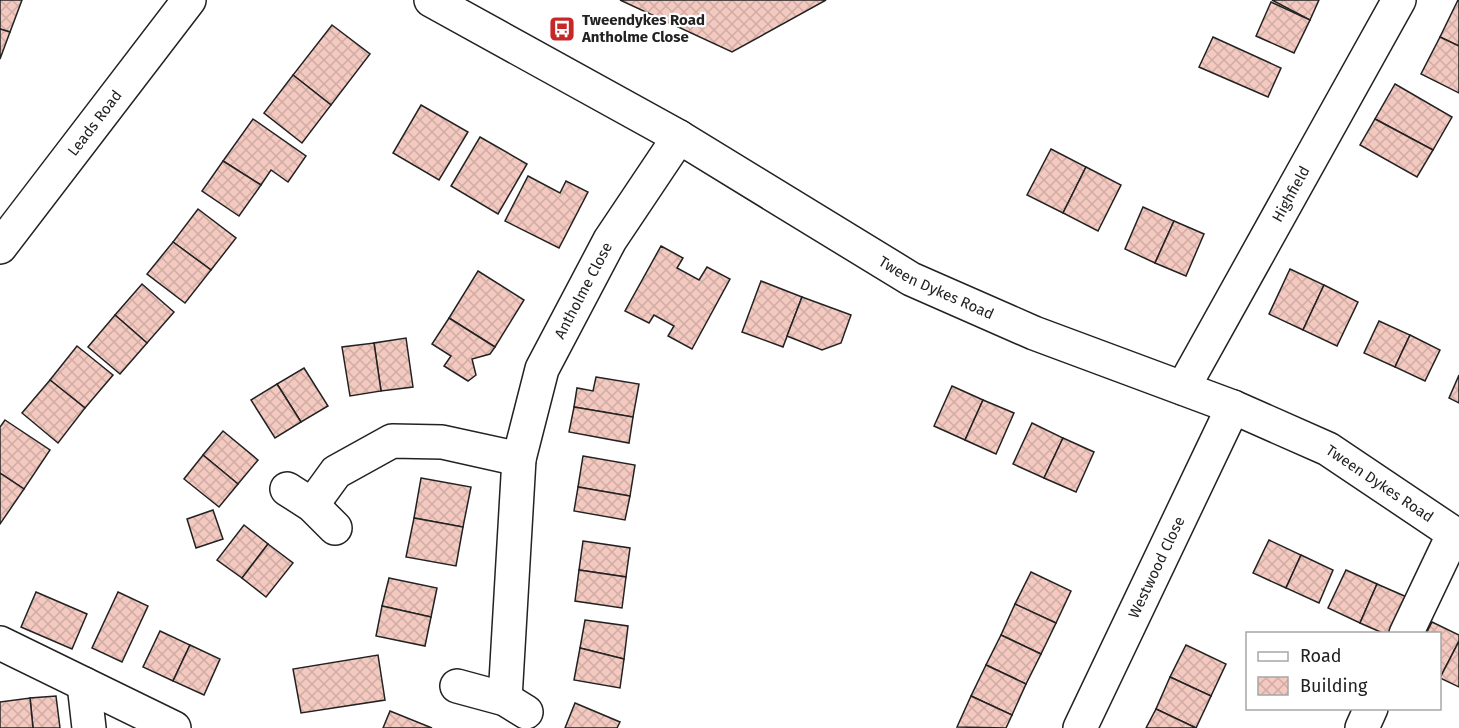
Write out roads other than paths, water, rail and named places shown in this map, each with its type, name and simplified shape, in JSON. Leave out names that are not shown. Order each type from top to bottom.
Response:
[{"type":"street","name":"Leads Road","points":[[0,247],[189,0]]},
{"type":"street","name":"Tween Dykes Road","points":[[431,0],[679,137],[911,279],[1034,333],[1233,407],[1329,449],[1456,535]]},
{"type":"street","name":"Highfield","points":[[1183,388],[1399,0]]},
{"type":"street","name":"Antholme Close","points":[[457,686],[515,705],[519,459],[542,369],[610,240],[679,137]]},
{"type":"street","name":"Westwood Close","points":[[1080,728],[1233,407]]},
{"type":"street","points":[[335,528],[300,497],[336,472],[392,441],[442,442],[519,459]]},
{"type":"street","points":[[1407,632],[1456,535]]},
{"type":"street","points":[[0,643],[174,728]]},
{"type":"street","points":[[84,684],[89,728]]},
{"type":"street","points":[[1362,728],[1370,710]]},
{"type":"place","name":"Tweendykes Road Antholme Close","points":[[562,29]]}]
